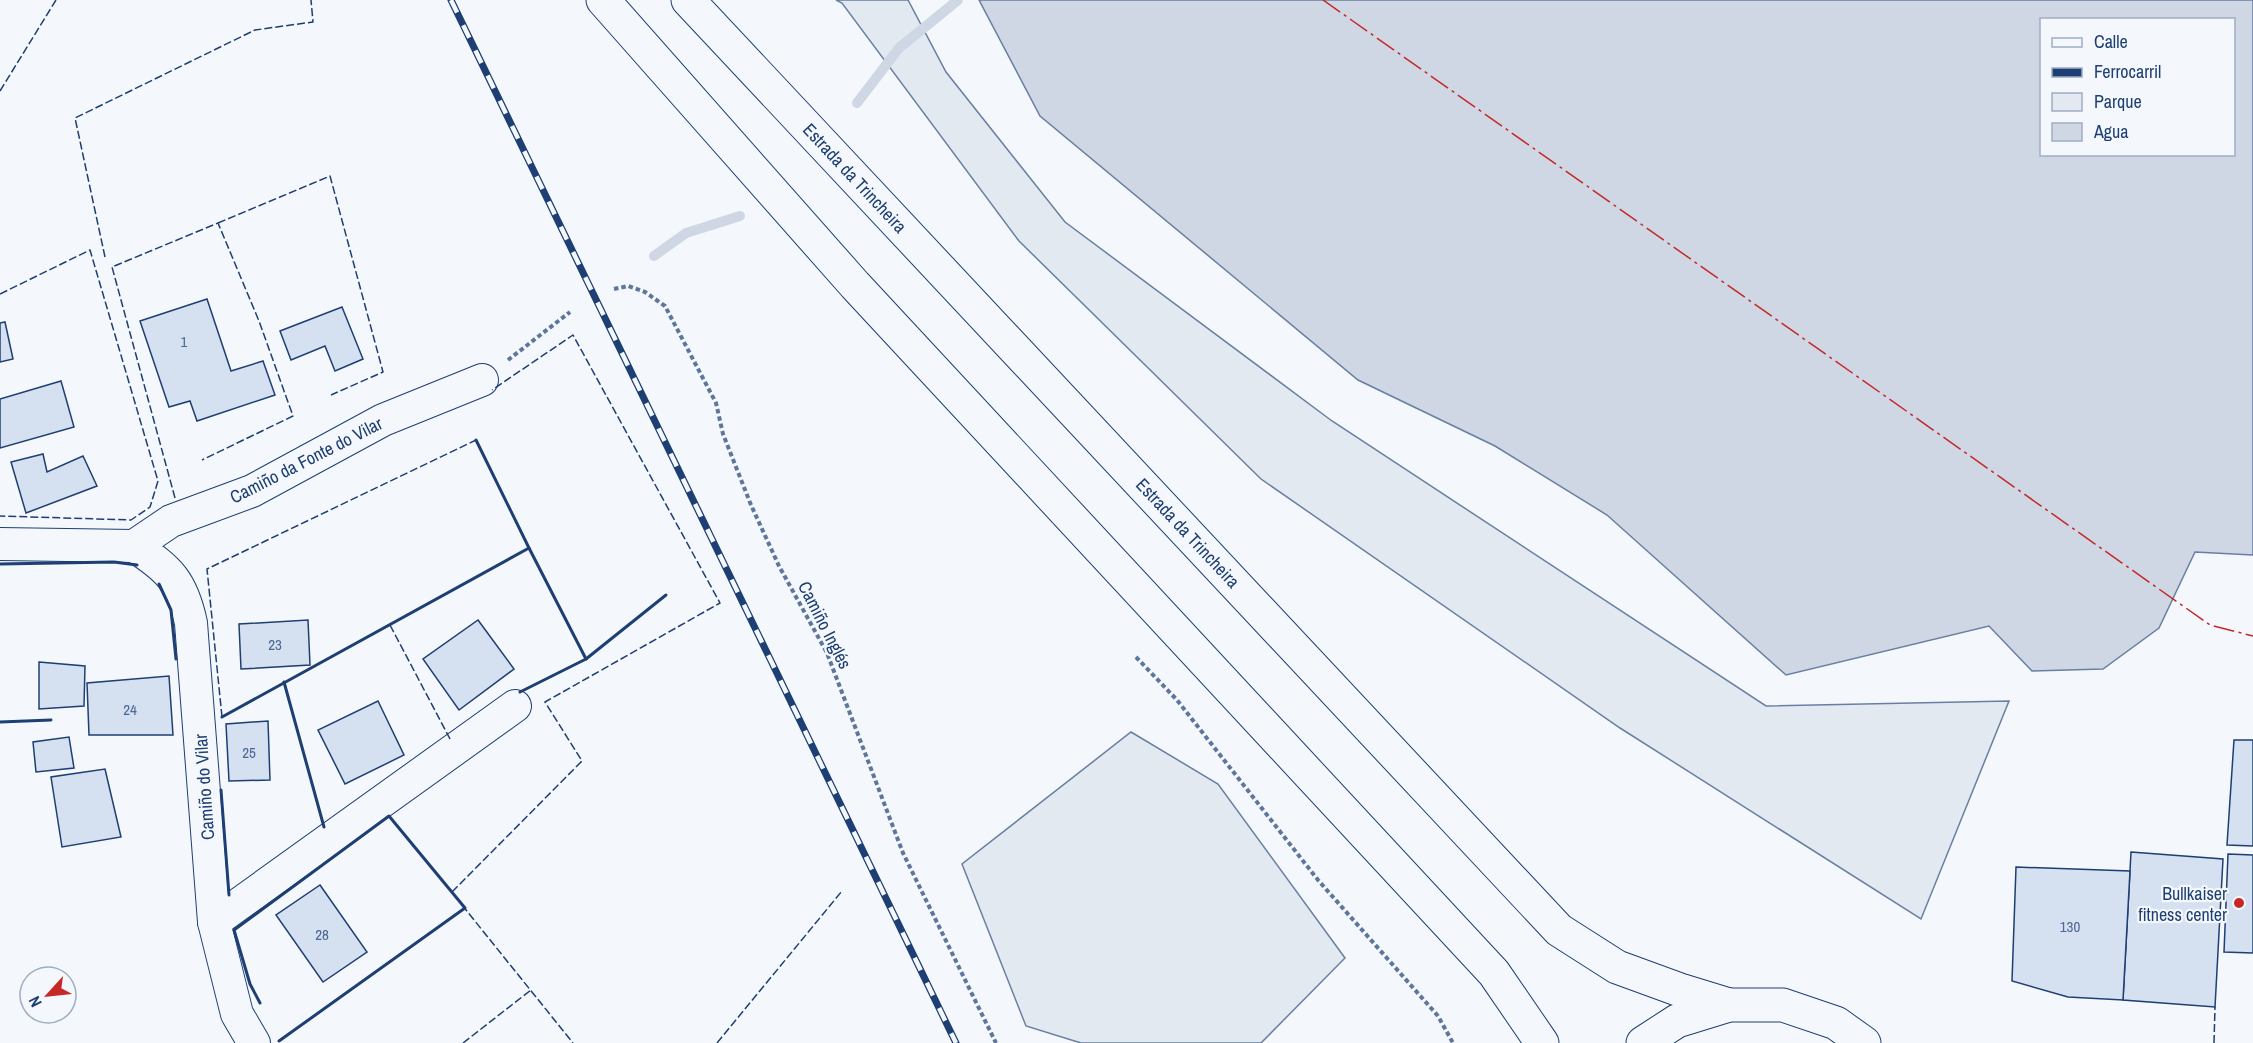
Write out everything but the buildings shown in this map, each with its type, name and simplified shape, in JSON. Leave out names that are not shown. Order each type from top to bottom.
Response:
[{"type":"highway","points":[[603,0],[855,285],[1494,973],[1542,1043]]},
{"type":"highway","name":"Estrada da Trincheira","points":[[688,0],[1559,930],[1617,967],[1729,1005],[1783,1005],[1836,1023],[1864,1043]]},
{"type":"highway","name":"Estrada da Trincheira","points":[[1643,1043],[1677,1021],[1729,1005]]},
{"type":"street","name":"Camiño da Fonte do Vilar","points":[[134,546],[171,521],[252,491],[383,420],[482,380]]},
{"type":"street","points":[[0,544],[134,546]]},
{"type":"street","name":"Camiño do Vilar","points":[[134,546],[159,563],[177,582],[186,600],[191,623],[214,922],[237,1014],[254,1043]]},
{"type":"street","points":[[214,922],[515,706]]},
{"type":"path","name":"Camiño Inglés","points":[[614,289],[628,286],[645,292],[665,306],[716,403],[723,434],[751,505],[779,566],[827,653],[903,853],[996,1043]]},
{"type":"path","points":[[482,380],[570,312]]},
{"type":"path","points":[[1136,657],[1177,700],[1318,880],[1438,1016],[1453,1043]]},
{"type":"green space","points":[[836,0],[908,0],[946,72],[1065,222],[1332,421],[1766,706],[2009,701],[1921,919],[1620,728],[1261,479],[1019,241],[842,3]]},
{"type":"green space","points":[[1131,732],[1218,784],[1345,958],[1261,1043],[1081,1043],[1026,1026],[962,864]]},
{"type":"water","points":[[979,0],[2253,0],[2253,555],[2195,552],[2159,628],[2103,669],[2032,671],[1989,626],[1786,675],[1607,515],[1495,446],[1358,380],[1040,116]]},
{"type":"waterway","points":[[857,103],[899,48],[958,0]]},
{"type":"waterway","points":[[654,256],[686,233],[740,216]]},
{"type":"railway","points":[[451,0],[956,1043]]},
{"type":"fence","points":[[0,91],[56,0]]},
{"type":"fence","points":[[105,257],[75,118],[255,30],[313,22],[311,0]]},
{"type":"fence","points":[[218,223],[330,176],[383,372],[331,395]]},
{"type":"fence","points":[[175,498],[112,267],[218,223],[259,321],[293,416],[202,460]]},
{"type":"fence","points":[[0,294],[90,250],[158,481],[150,507],[131,520],[0,516]]},
{"type":"fence","points":[[452,892],[582,761],[545,702],[720,603],[573,335],[492,390]]},
{"type":"fence","points":[[222,717],[207,569],[476,440]]},
{"type":"fence","points":[[390,625],[450,739]]},
{"type":"fence","points":[[717,1043],[842,891]]},
{"type":"fence","points":[[462,905],[573,1043]]},
{"type":"fence","points":[[463,1043],[531,990]]},
{"type":"fence","points":[[2214,1043],[2215,1007]]},
{"type":"wall","points":[[222,717],[529,548],[476,440]]},
{"type":"wall","points":[[520,692],[586,659],[529,548]]},
{"type":"wall","points":[[0,564],[114,562],[137,565]]},
{"type":"wall","points":[[159,584],[171,610],[176,659]]},
{"type":"wall","points":[[586,659],[666,595]]},
{"type":"wall","points":[[284,682],[324,827]]},
{"type":"wall","points":[[0,722],[51,720]]},
{"type":"wall","points":[[221,790],[229,895]]},
{"type":"wall","points":[[260,1003],[250,984],[234,930],[389,816],[465,908],[279,1041]]},
{"type":"power","points":[[1323,0],[2210,625],[2253,636]]},
{"type":"place","name":"Bullkaiser fitness center","points":[[2239,903]]}]
